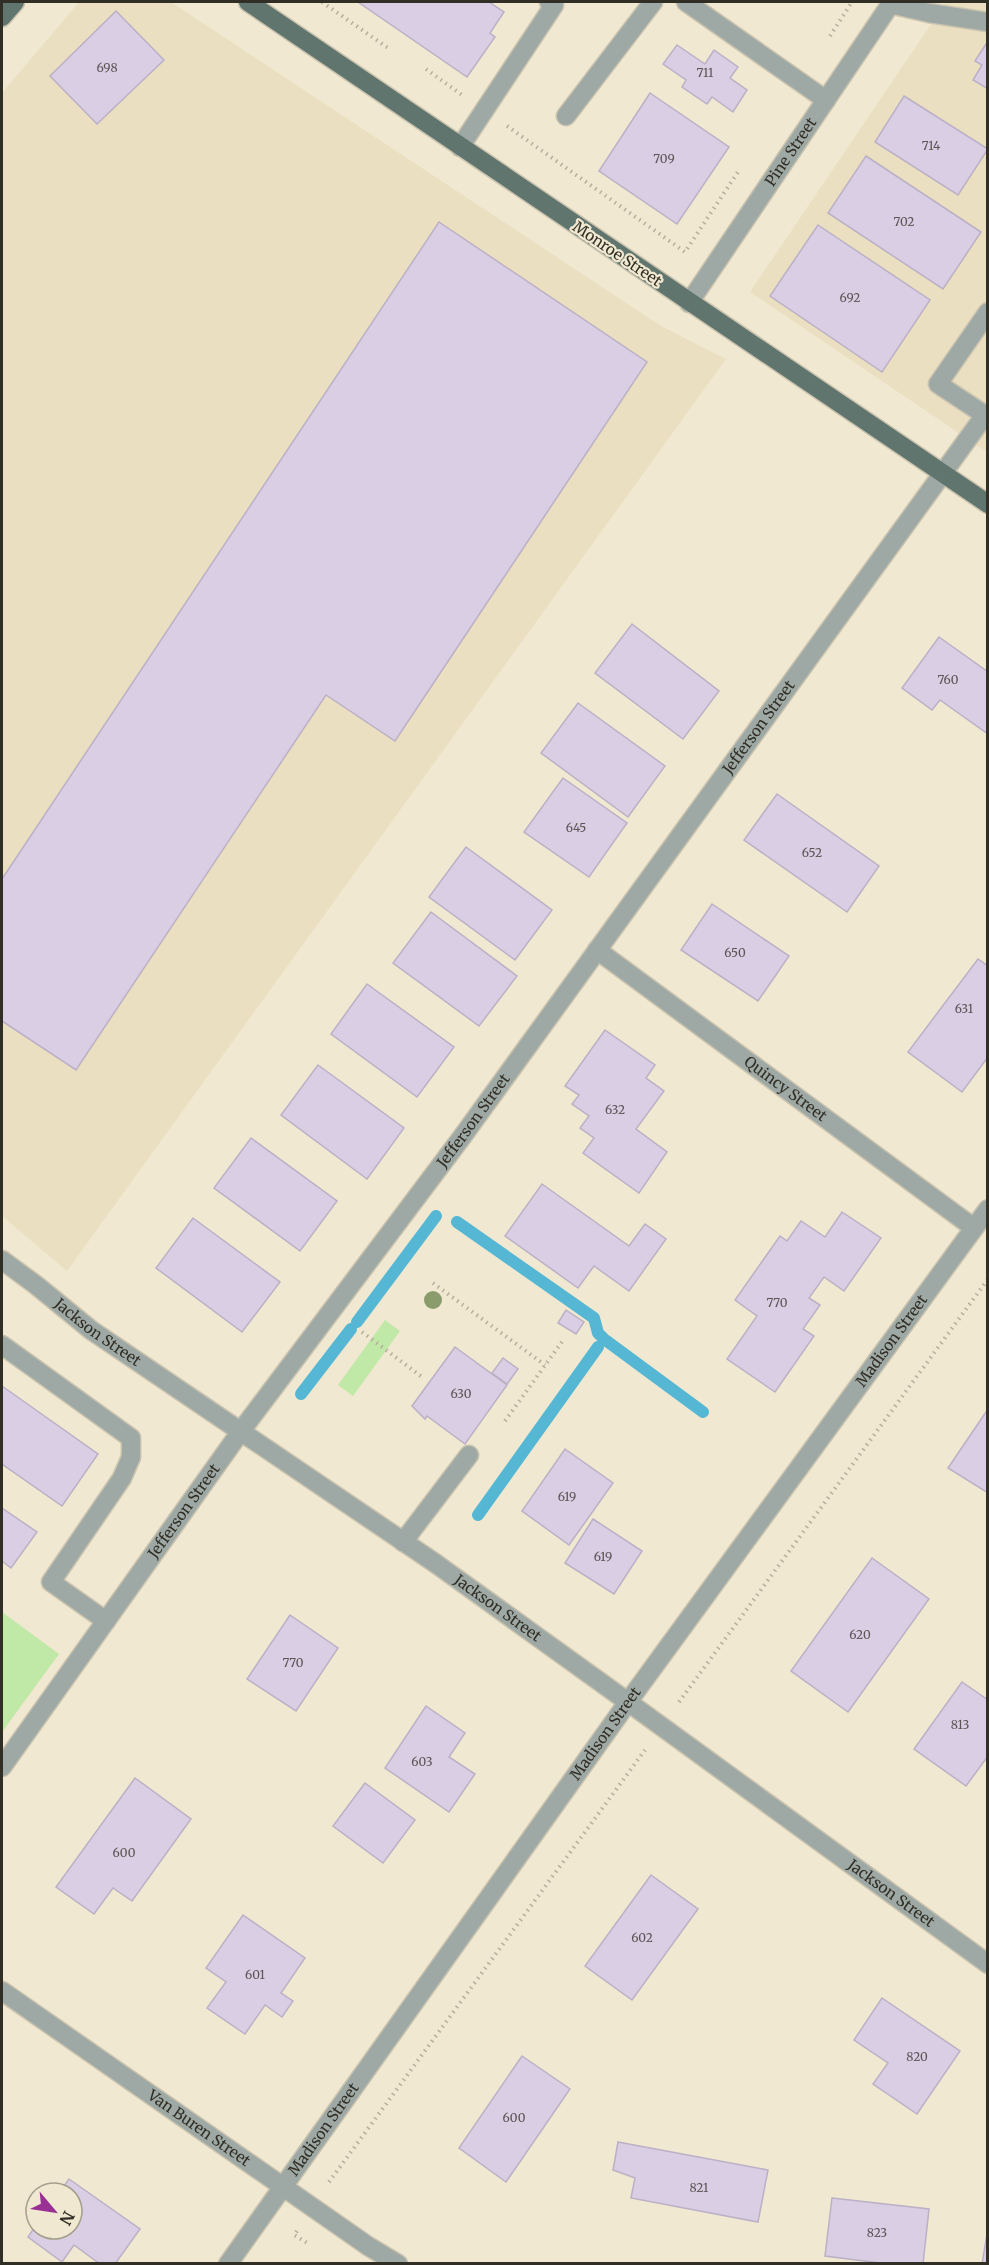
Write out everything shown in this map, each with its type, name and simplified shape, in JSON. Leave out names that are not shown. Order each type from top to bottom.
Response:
[{"type":"main road","points":[[2,17],[15,2]]},
{"type":"main road","name":"Monroe Street","points":[[248,2],[987,504]]},
{"type":"street","points":[[566,116],[653,2]]},
{"type":"street","points":[[686,2],[826,100]]},
{"type":"street","points":[[460,147],[553,3]]},
{"type":"street","points":[[891,3],[929,13],[987,22]]},
{"type":"street","name":"Pine Street","points":[[689,303],[891,3]]},
{"type":"street","points":[[986,416],[938,384],[987,312]]},
{"type":"street","name":"Jefferson Street","points":[[2,1767],[241,1431],[462,1137],[986,416]]},
{"type":"street","name":"Quincy Street","points":[[597,950],[974,1228]]},
{"type":"street","name":"Madison Street","points":[[228,2264],[628,1701],[987,1209]]},
{"type":"street","name":"Jackson Street","points":[[2,1260],[91,1330],[403,1542],[628,1701],[987,1964]]},
{"type":"street","points":[[2,1344],[131,1438],[131,1456],[122,1478],[51,1582],[106,1621]]},
{"type":"street","points":[[403,1542],[469,1455]]},
{"type":"street","name":"Van Buren Street","points":[[2,1991],[368,2247],[398,2264]]},
{"type":"path","points":[[322,2],[388,48]]},
{"type":"path","points":[[826,42],[852,2]]},
{"type":"path","points":[[426,69],[685,252],[742,167]]},
{"type":"path","points":[[294,2235],[314,2208],[325,2187],[987,1279]]},
{"type":"path","points":[[433,1283],[545,1365]]},
{"type":"path","points":[[362,1332],[422,1377]]},
{"type":"path","points":[[505,1421],[564,1339]]},
{"type":"shaded area","points":[[79,2],[171,2],[661,326],[726,359],[67,1271],[2,1216],[2,93]]},
{"type":"shaded area","points":[[946,2],[987,2],[987,452],[750,292]]},
{"type":"green space","points":[[385,1320],[400,1331],[353,1396],[338,1385]]},
{"type":"green space","points":[[2,1612],[59,1654],[2,1732]]},
{"type":"building","points":[[358,2],[489,2],[504,12],[490,33],[495,37],[467,77]]},
{"type":"building","points":[[116,11],[164,60],[97,124],[50,76]]},
{"type":"building","points":[[986,44],[988,46],[988,89],[973,80],[982,65],[975,61]]},
{"type":"building","points":[[677,45],[705,64],[714,50],[738,67],[730,78],[747,90],[733,112],[712,97],[707,104],[682,87],[686,80],[663,64]]},
{"type":"building","points":[[650,93],[729,147],[677,224],[599,171]]},
{"type":"building","points":[[904,96],[988,149],[958,195],[875,142]]},
{"type":"building","points":[[866,156],[981,232],[943,289],[828,213]]},
{"type":"building","points":[[439,222],[647,362],[395,741],[326,695],[76,1070],[2,1021],[2,879]]},
{"type":"building","points":[[818,225],[930,300],[882,372],[770,296]]},
{"type":"building","points":[[632,624],[719,691],[683,739],[595,673]]},
{"type":"building","points":[[939,637],[988,672],[988,734],[940,700],[932,710],[902,688]]},
{"type":"building","points":[[578,703],[665,766],[628,817],[541,753]]},
{"type":"building","points":[[563,778],[627,823],[589,877],[524,832]]},
{"type":"building","points":[[777,794],[879,866],[847,912],[744,840]]},
{"type":"building","points":[[466,847],[552,910],[515,960],[429,897]]},
{"type":"building","points":[[712,904],[789,956],[758,1001],[681,950]]},
{"type":"building","points":[[431,912],[517,976],[479,1026],[393,963]]},
{"type":"building","points":[[978,959],[988,966],[988,1057],[962,1092],[908,1052]]},
{"type":"building","points":[[367,984],[454,1047],[417,1097],[331,1034]]},
{"type":"building","points":[[605,1030],[655,1065],[646,1078],[664,1091],[636,1129],[667,1152],[639,1193],[583,1153],[594,1138],[580,1128],[589,1116],[572,1104],[579,1095],[565,1086]]},
{"type":"building","points":[[318,1065],[404,1128],[367,1179],[281,1115]]},
{"type":"building","points":[[251,1138],[337,1201],[300,1251],[214,1188]]},
{"type":"building","points":[[542,1184],[629,1246],[645,1224],[666,1239],[629,1291],[594,1266],[578,1288],[505,1236]]},
{"type":"building","points":[[842,1212],[881,1238],[844,1291],[824,1277],[809,1298],[820,1305],[803,1329],[814,1336],[775,1392],[727,1359],[757,1316],[735,1300],[780,1236],[787,1241],[801,1221],[825,1237]]},
{"type":"building","points":[[193,1218],[280,1282],[242,1332],[156,1268]]},
{"type":"building","points":[[566,1310],[584,1322],[576,1334],[558,1323]]},
{"type":"building","points":[[455,1347],[507,1385],[465,1444],[427,1416],[425,1419],[412,1406]]},
{"type":"building","points":[[503,1358],[518,1369],[507,1384],[492,1373]]},
{"type":"building","points":[[2,1386],[98,1454],[62,1506],[2,1464]]},
{"type":"building","points":[[988,1409],[988,1493],[948,1468]]},
{"type":"building","points":[[565,1449],[613,1483],[569,1545],[522,1511]]},
{"type":"building","points":[[2,1508],[37,1532],[11,1568],[2,1561]]},
{"type":"building","points":[[593,1519],[642,1551],[614,1594],[565,1563]]},
{"type":"building","points":[[872,1558],[929,1599],[848,1712],[791,1671]]},
{"type":"building","points":[[290,1615],[338,1648],[296,1711],[247,1679]]},
{"type":"building","points":[[962,1682],[988,1700],[988,1756],[966,1786],[914,1749]]},
{"type":"building","points":[[426,1706],[465,1733],[449,1757],[475,1774],[449,1812],[385,1768]]},
{"type":"building","points":[[135,1778],[191,1819],[132,1901],[113,1888],[94,1914],[56,1887]]},
{"type":"building","points":[[365,1783],[415,1820],[383,1863],[333,1826]]},
{"type":"building","points":[[651,1875],[698,1909],[632,2000],[585,1966]]},
{"type":"building","points":[[243,1915],[305,1958],[281,1993],[293,2001],[282,2017],[265,2005],[245,2034],[207,2008],[226,1982],[206,1968]]},
{"type":"building","points":[[882,1998],[960,2051],[917,2114],[873,2084],[888,2063],[854,2040]]},
{"type":"building","points":[[522,2056],[570,2089],[506,2182],[459,2148]]},
{"type":"building","points":[[618,2142],[768,2170],[758,2222],[631,2198],[635,2178],[613,2170]]},
{"type":"building","points":[[84,2190],[140,2229],[115,2264],[100,2264],[74,2245],[62,2262],[33,2241],[84,2241]]},
{"type":"building","points":[[832,2198],[929,2209],[923,2264],[888,2264],[825,2256]]},
{"type":"building","points":[[988,2228],[988,2264],[982,2264]]},
{"type":"waterway","points":[[357,1322],[436,1216]]},
{"type":"waterway","points":[[457,1222],[594,1318],[598,1333],[604,1339],[703,1412]]},
{"type":"waterway","points":[[301,1394],[351,1329]]},
{"type":"waterway","points":[[478,1515],[598,1347]]}]
